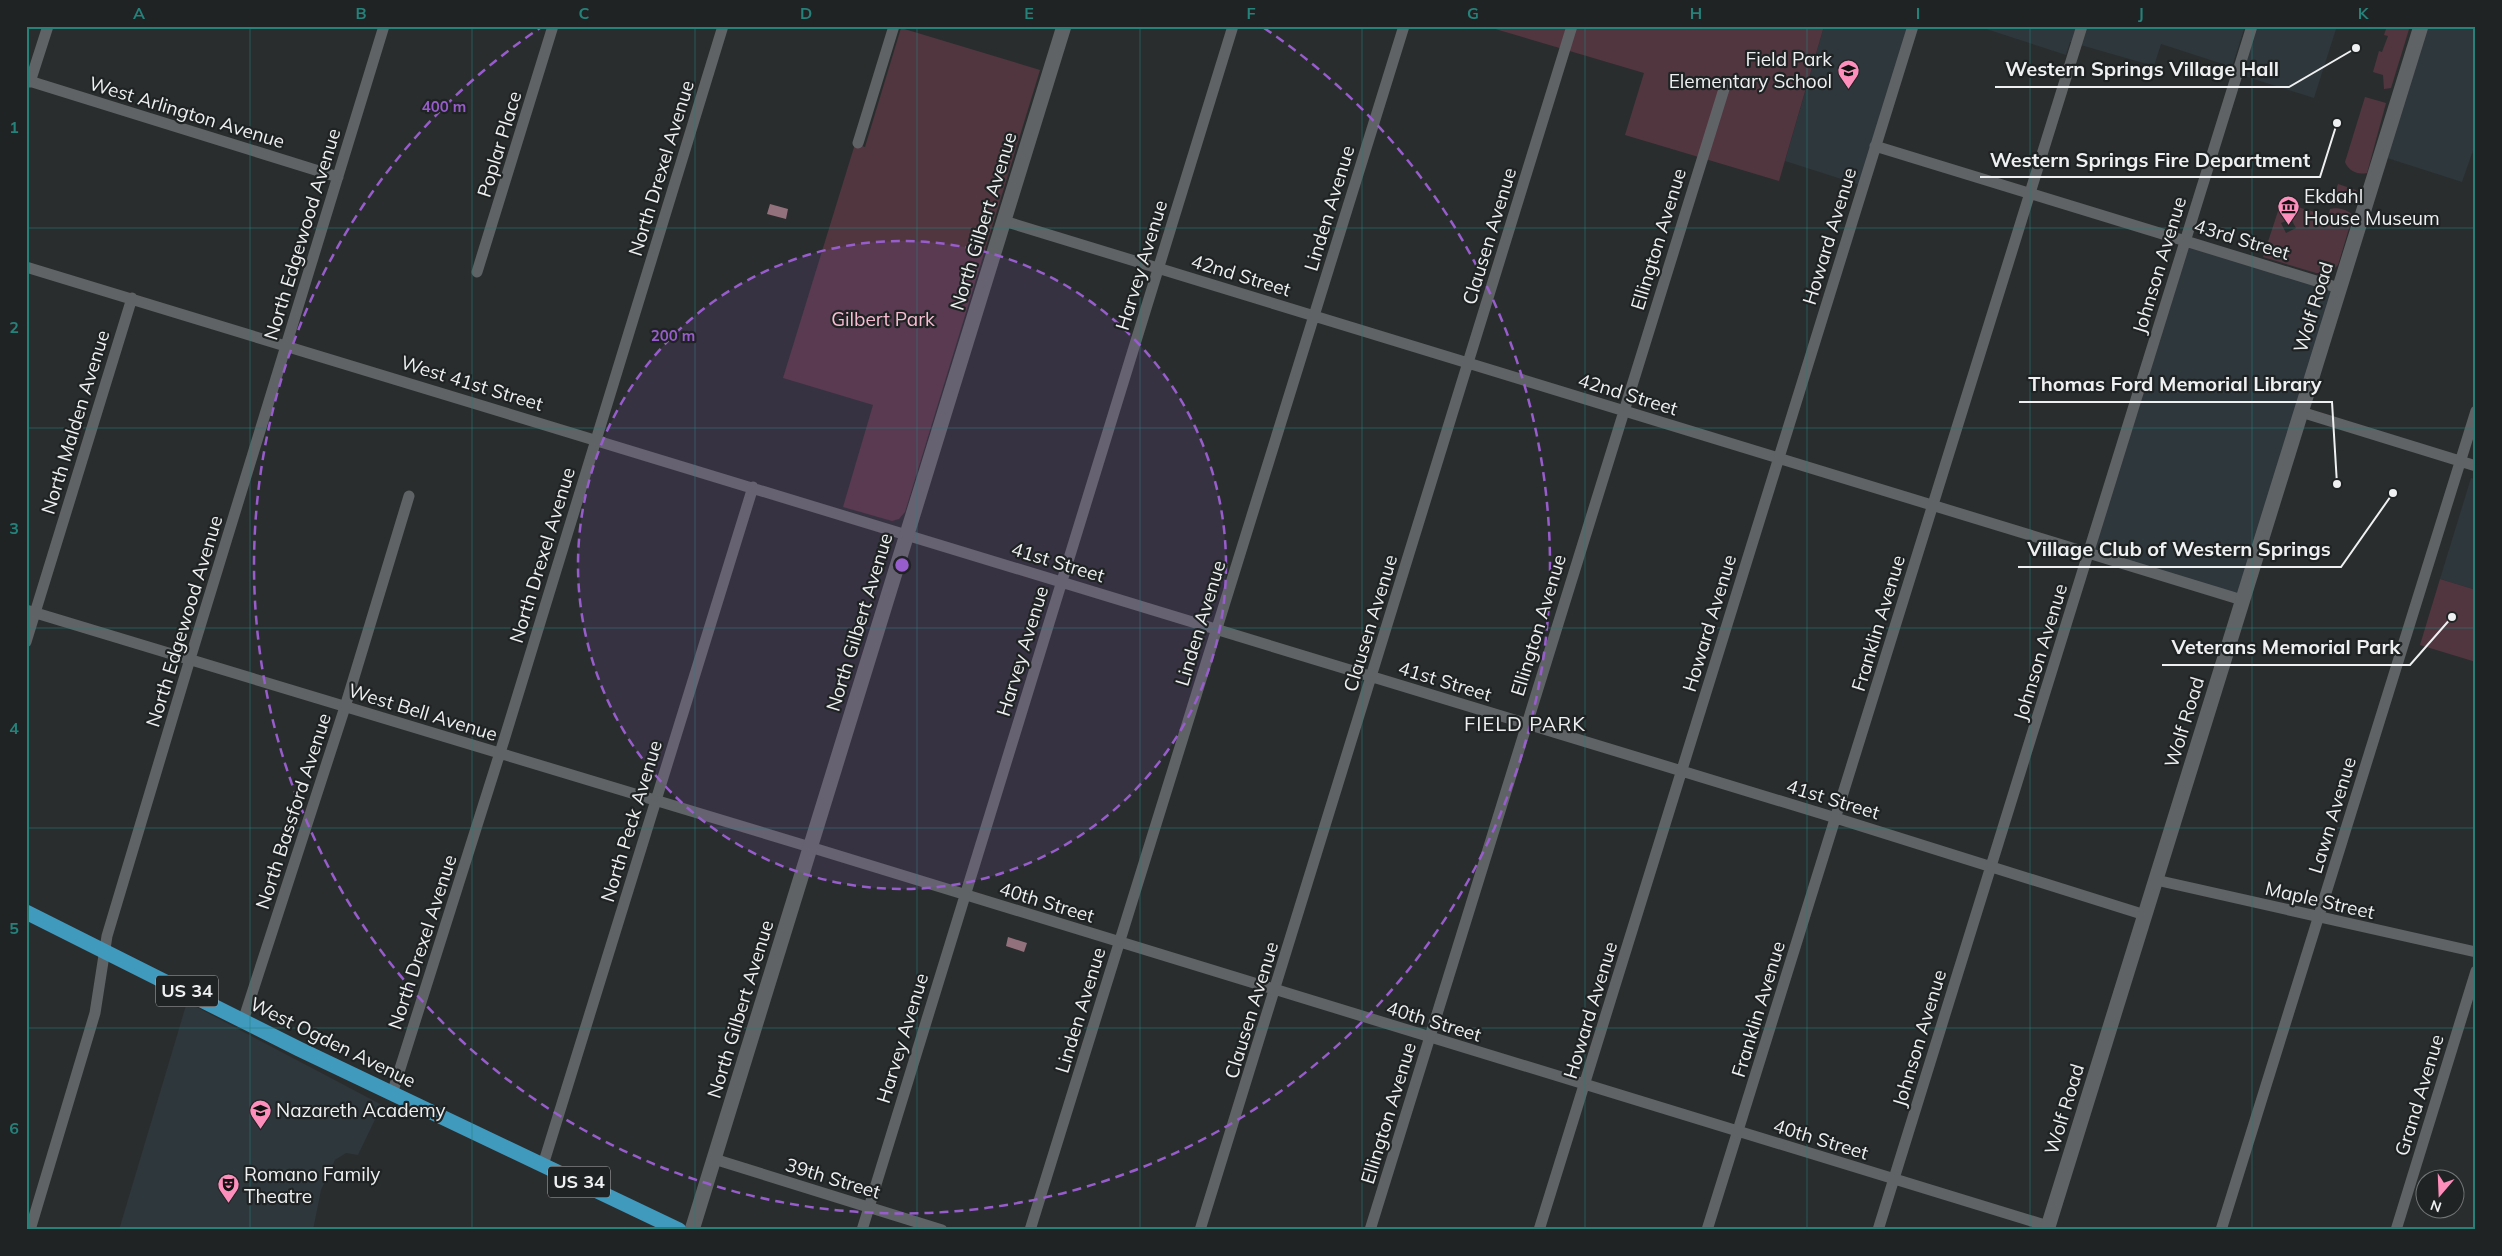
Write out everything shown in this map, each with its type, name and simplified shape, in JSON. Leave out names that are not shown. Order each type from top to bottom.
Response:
[{"type":"main road","name":"West Ogden Avenue","points":[[26,912],[104,949],[243,1021],[392,1094],[679,1230]]},
{"type":"street","points":[[28,81],[48,26]]},
{"type":"street","name":"North Edgewood Avenue","points":[[30,1230],[95,1013],[104,949],[190,659],[384,26]]},
{"type":"street","name":"Poplar Place","points":[[478,272],[553,26]]},
{"type":"street","name":"North Drexel Avenue","points":[[392,1094],[500,754],[723,26]]},
{"type":"street","points":[[858,143],[894,26]]},
{"type":"street","name":"North Gilbert Avenue","points":[[692,1230],[1064,26]]},
{"type":"street","name":"Harvey Avenue","points":[[862,1230],[1233,26]]},
{"type":"street","name":"Linden Avenue","points":[[1030,1230],[1404,26]]},
{"type":"street","name":"Clausen Avenue","points":[[1200,1230],[1572,26]]},
{"type":"street","name":"Howard Avenue","points":[[1539,1230],[1913,26]]},
{"type":"street","name":"Franklin Avenue","points":[[1708,1230],[2082,26]]},
{"type":"street","name":"Johnson Avenue","points":[[1878,1230],[2252,26]]},
{"type":"street","name":"Wolf Road","points":[[2048,1228],[2421,26]]},
{"type":"street","name":"West Arlington Avenue","points":[[28,81],[338,177]]},
{"type":"street","name":"Ellington Avenue","points":[[1370,1230],[1622,412],[1724,89]]},
{"type":"street","name":"43rd Street","points":[[1875,146],[2340,288]]},
{"type":"street","name":"42nd Street","points":[[1004,221],[1622,412],[2242,600]]},
{"type":"street","name":"West 41st Street","points":[[26,267],[907,534]]},
{"type":"street","name":"North Malden Avenue","points":[[26,642],[31,611],[132,298]]},
{"type":"street","name":"Lawn Avenue","points":[[2221,1230],[2476,411]]},
{"type":"street","points":[[2302,412],[2476,466]]},
{"type":"street","name":"North Peck Avenue","points":[[543,1165],[753,487]]},
{"type":"street","name":"North Bassford Avenue","points":[[243,1021],[345,707],[409,496]]},
{"type":"street","name":"41st Street","points":[[907,534],[1836,818],[1990,868],[2145,915]]},
{"type":"street","name":"West Bell Avenue","points":[[31,611],[810,847]]},
{"type":"street","name":"40th Street","points":[[810,847],[1894,1179],[2048,1228]]},
{"type":"street","name":"Maple Street","points":[[2156,880],[2476,952]]},
{"type":"street","name":"Grand Avenue","points":[[2396,1230],[2476,971]]},
{"type":"street","name":"39th Street","points":[[714,1159],[942,1230]]},
{"type":"shaded area","name":"Field Park Elementary School","points":[[1824,26],[1909,26],[1860,185],[1785,161]]},
{"type":"shaded area","points":[[1977,26],[2245,26],[2232,67],[2161,44],[2154,66],[2070,42],[2066,55]]},
{"type":"shaded area","points":[[2257,26],[2337,26],[2314,98],[2241,75]]},
{"type":"shaded area","points":[[2425,26],[2476,26],[2476,142],[2462,182],[2384,157]]},
{"type":"shaded area","points":[[770,204],[788,209],[786,219],[767,214]]},
{"type":"shaded area","points":[[2188,244],[2335,290],[2239,598],[2093,552]]},
{"type":"shaded area","points":[[2471,478],[2476,480],[2476,590],[2440,579]]},
{"type":"shaded area","points":[[1008,937],[1027,943],[1024,952],[1006,946]]},
{"type":"shaded area","name":"Nazareth Academy","points":[[187,1002],[382,1105],[358,1155],[346,1153],[335,1160],[321,1190],[313,1230],[119,1230]]},
{"type":"green space","points":[[1485,26],[1824,26],[1779,181],[1625,135],[1644,73]]},
{"type":"green space","points":[[2387,26],[2410,26],[2391,88],[2384,89],[2383,75],[2373,72],[2379,51],[2382,52],[2388,36],[2384,35]]},
{"type":"green space","name":"Gilbert Park","points":[[901,28],[1040,70],[905,512],[899,519],[892,521],[843,507],[873,405],[783,378],[855,144],[865,147]]},
{"type":"green space","points":[[2365,97],[2386,103],[2367,173],[2357,173],[2351,170],[2345,162]]},
{"type":"green space","points":[[2338,184],[2356,190],[2360,195],[2358,200],[2353,201],[2334,195]]},
{"type":"green space","points":[[2281,202],[2328,216],[2330,209],[2333,208],[2342,209],[2353,215],[2338,265],[2330,273],[2316,273],[2263,257]],"holes":[[[2291,219],[2296,228],[2286,233],[2281,223]]]},
{"type":"green space","points":[[2440,579],[2476,590],[2476,662],[2420,645]]},
{"type":"place","name":"Western Springs Village Hall","points":[[2356,48]]},
{"type":"place","name":"Field Park Elementary School","points":[[1848,89]]},
{"type":"place","name":"Western Springs Fire Department","points":[[2337,123]]},
{"type":"place","name":"Ekdahl House Museum","points":[[2288,226]]},
{"type":"place","name":"Thomas Ford Memorial Library","points":[[2337,484]]},
{"type":"place","name":"Village Club of Western Springs","points":[[2393,493]]},
{"type":"place","name":"Veterans Memorial Park","points":[[2452,617]]},
{"type":"place","name":"Nazareth Academy","points":[[260,1129]]},
{"type":"place","name":"Romano Family Theatre","points":[[228,1204]]},
{"type":"district","name":"FIELD PARK","points":[[1525,724]]}]
